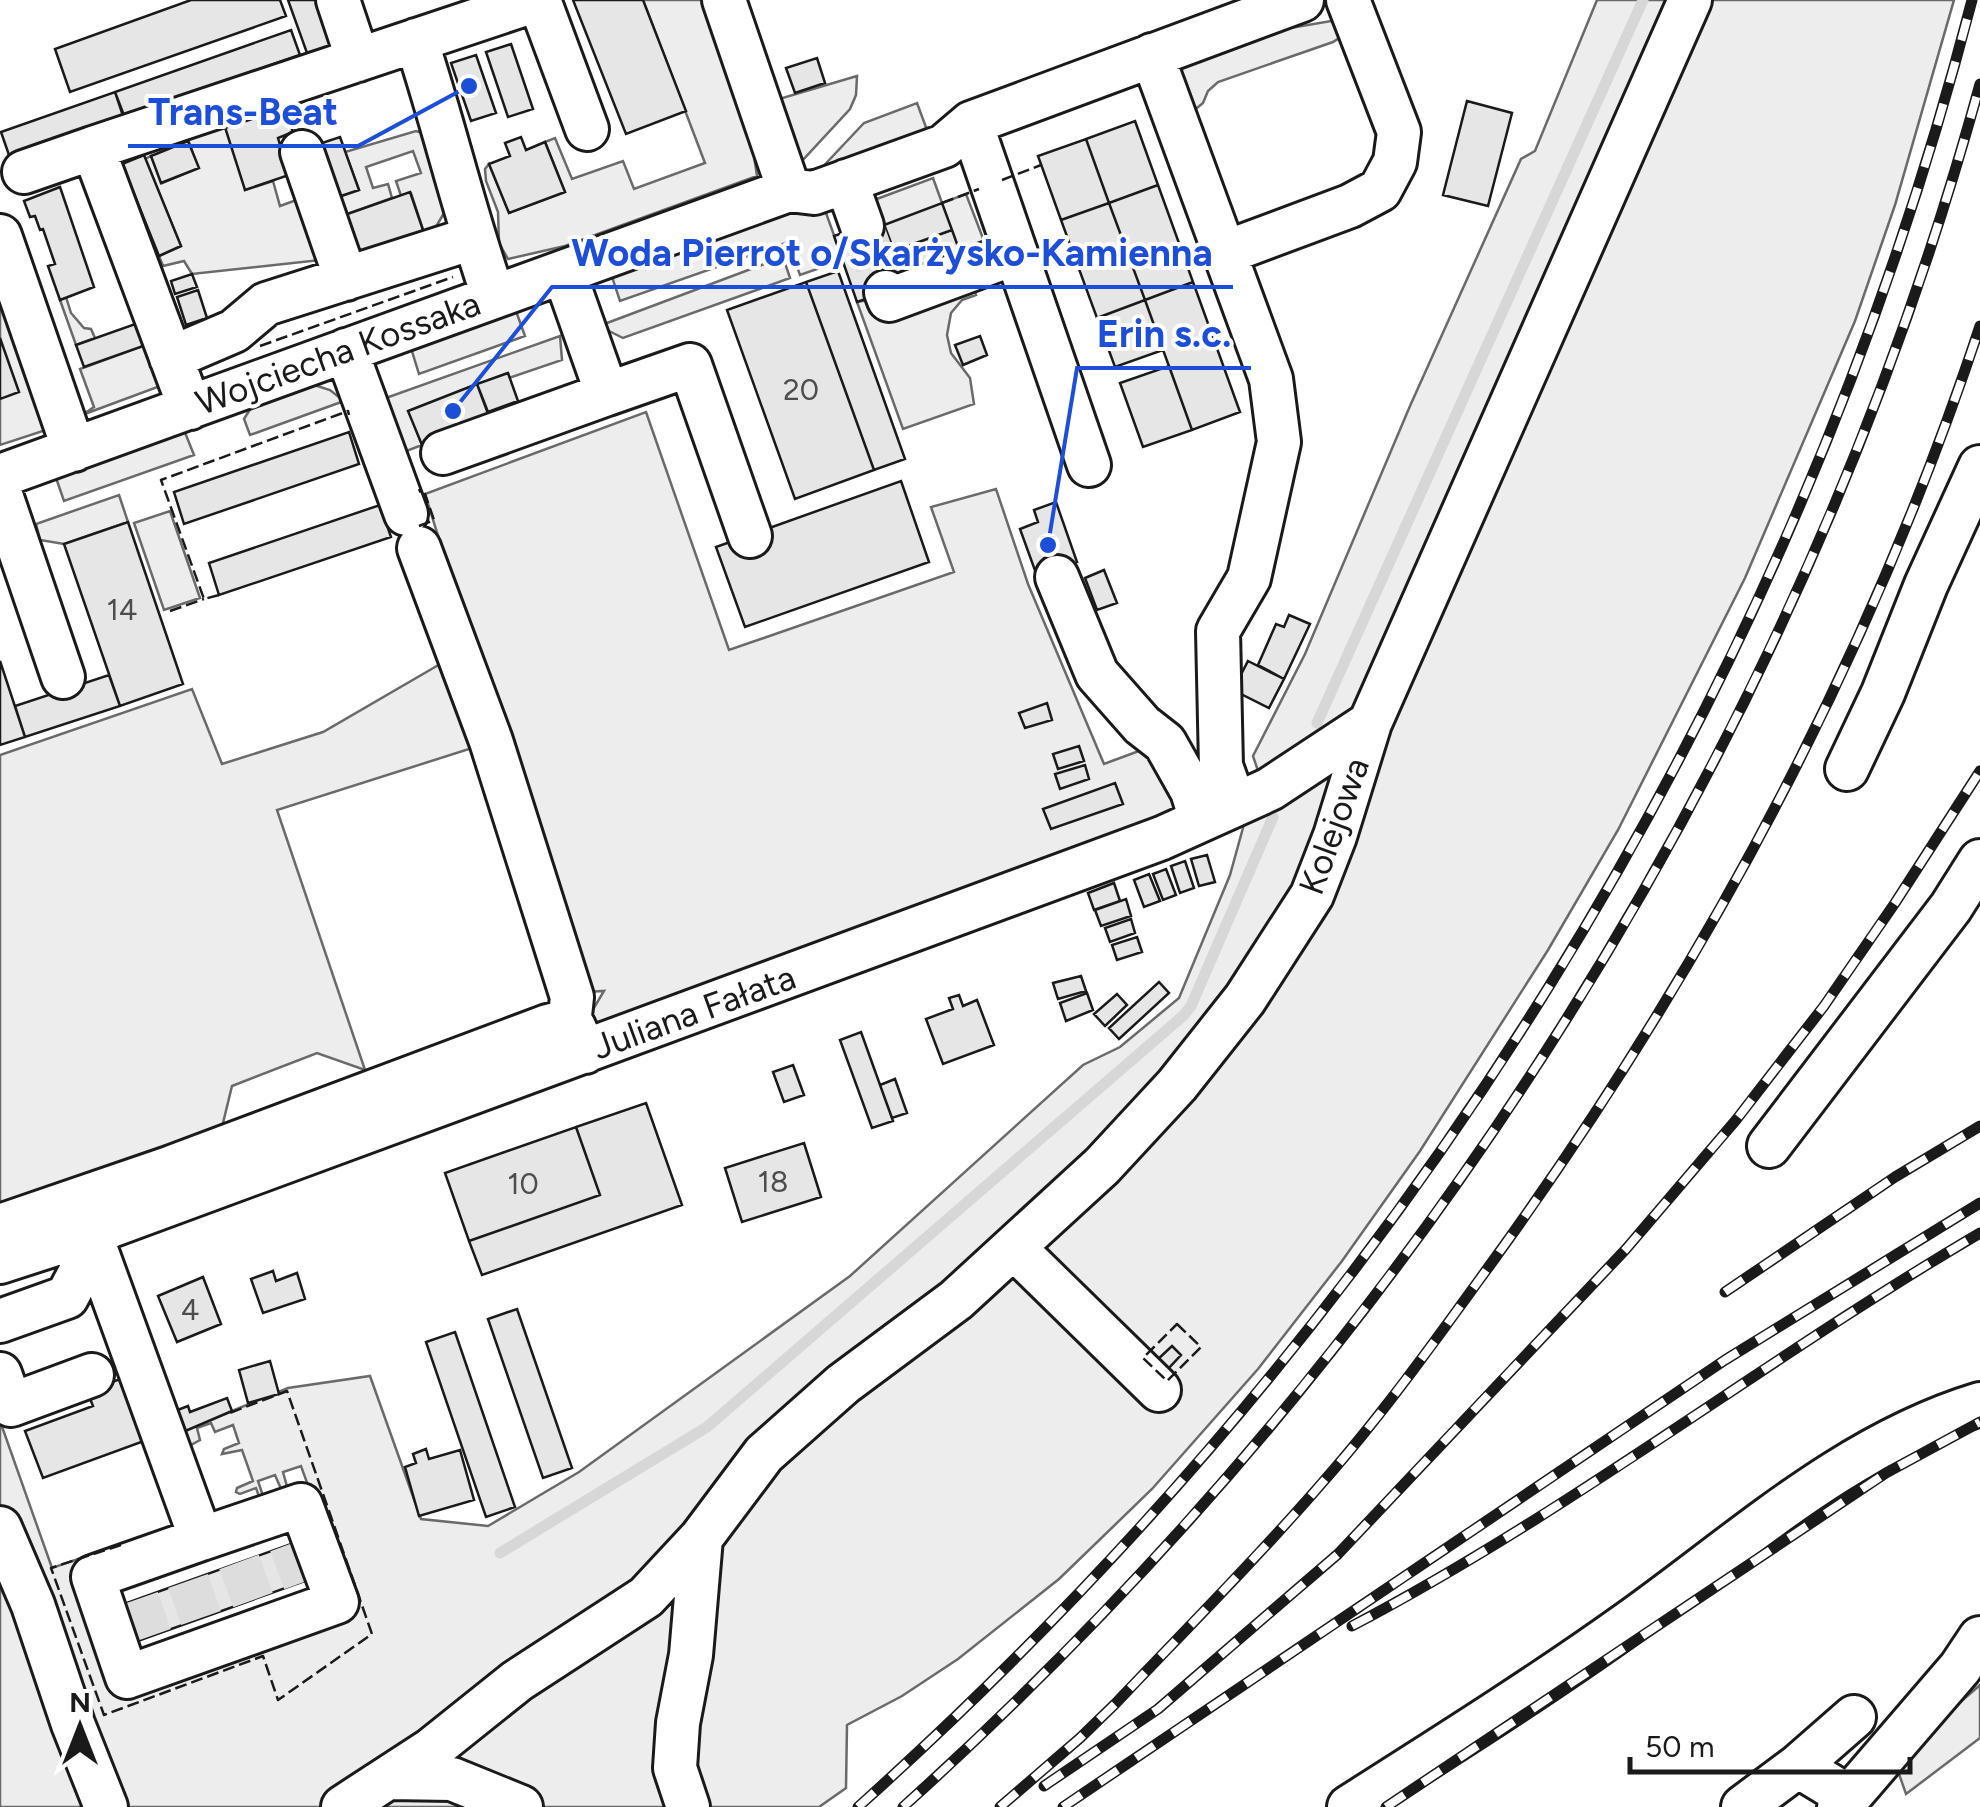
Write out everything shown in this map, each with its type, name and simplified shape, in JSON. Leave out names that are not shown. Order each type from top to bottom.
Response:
[{"type":"street","points":[[338,0],[358,60]]},
{"type":"street","points":[[24,172],[538,0],[586,129]]},
{"type":"street","points":[[724,0],[789,190]]},
{"type":"street","name":"Wojciecha Kossaka","points":[[0,476],[789,190],[814,193],[944,146],[970,122],[1302,0]]},
{"type":"street","points":[[1224,253],[1350,206],[1380,190],[1395,162],[1399,132],[1348,0]]},
{"type":"street","name":"Kolejowa","points":[[343,1807],[432,1749],[506,1688],[646,1597],[701,1538],[764,1454],[842,1384],[956,1300],[1102,1166],[1177,1085],[1245,1000],[1312,895],[1370,723],[1690,0]]},
{"type":"street","points":[[416,40],[493,296]]},
{"type":"street","points":[[1152,55],[1271,380],[1278,442],[1249,578],[1218,631],[1221,766],[1235,805]]},
{"type":"street","points":[[970,122],[1089,465]]},
{"type":"street","points":[[93,148],[190,408]]},
{"type":"street","points":[[302,152],[346,279]]},
{"type":"street","points":[[846,181],[862,226]]},
{"type":"street","points":[[0,236],[74,450]]},
{"type":"street","points":[[171,358],[234,331],[266,304],[474,238]]},
{"type":"street","points":[[886,292],[890,300],[1016,253]]},
{"type":"street","points":[[564,272],[607,394]]},
{"type":"street","points":[[234,331],[252,386]]},
{"type":"street","points":[[346,350],[492,741],[572,997],[577,1038]]},
{"type":"street","points":[[443,454],[690,365],[750,536]]},
{"type":"street","points":[[1846,769],[1883,694],[1926,585],[1980,467]]},
{"type":"street","points":[[0,492],[63,677]]},
{"type":"street","points":[[1056,576],[1096,674],[1142,724],[1165,742],[1192,791],[1235,805],[1342,813]]},
{"type":"street","name":"Juliana Fałata","points":[[0,1262],[92,1240],[235,1162],[577,1038],[998,900],[1235,805],[1370,723]]},
{"type":"street","points":[[1768,1146],[1951,907],[1980,861]]},
{"type":"street","points":[[0,1226],[235,1162],[485,1039],[563,1022],[577,1038]]},
{"type":"street","points":[[0,1321],[67,1298],[92,1240]]},
{"type":"street","points":[[92,1240],[219,1587]]},
{"type":"street","points":[[1014,1248],[1159,1390]]},
{"type":"street","points":[[0,1374],[11,1405],[92,1375]]},
{"type":"street","points":[[1349,1807],[1634,1619],[1761,1521],[1879,1446],[1942,1416],[1980,1404]]},
{"type":"street","points":[[0,1528],[34,1605],[72,1724],[106,1807]]},
{"type":"street","points":[[688,1807],[675,1768],[678,1724],[691,1655],[701,1538]]},
{"type":"street","points":[[1798,1766],[1844,1802],[1960,1668],[1980,1638]]},
{"type":"street","points":[[1743,1807],[1798,1766],[1854,1716]]},
{"type":"street","points":[[389,1778],[452,1779],[521,1807]]},
{"type":"shaded area","points":[[643,0],[702,0],[753,149],[757,176],[565,246],[508,259],[499,243],[498,212],[486,181],[485,169],[489,164],[509,213],[565,192],[545,142],[555,138],[572,179],[623,161],[634,189],[705,163]]},
{"type":"shaded area","points":[[1597,0],[1671,0],[1371,687],[1344,724],[1259,774],[1253,756],[1305,654],[1521,159],[1535,151]]},
{"type":"shaded area","points":[[1707,0],[1954,0],[1895,205],[1855,321],[1745,578],[1618,830],[1548,950],[1420,1151],[1342,1261],[1258,1369],[1152,1489],[1059,1579],[958,1659],[902,1696],[847,1725],[846,1788],[819,1807],[0,1807],[0,1421],[52,1568],[181,1524],[85,1562],[116,1687],[352,1607],[301,1466],[283,1472],[288,1490],[282,1491],[275,1475],[258,1481],[266,1505],[262,1505],[256,1488],[236,1492],[253,1481],[242,1450],[222,1454],[224,1449],[239,1443],[233,1425],[215,1432],[211,1423],[197,1428],[200,1440],[187,1447],[183,1431],[288,1388],[370,1376],[421,1519],[488,1526],[579,1472],[850,1276],[1083,1065],[1120,1047],[1179,998],[1230,875],[1246,817],[1372,748]]},
{"type":"shaded area","points":[[1331,21],[1340,24],[1345,34],[1333,42],[1218,82],[1203,103],[1197,108],[1189,107],[1178,73],[1191,60],[1261,33]]},
{"type":"shaded area","points":[[857,76],[850,109],[800,163],[779,99]]},
{"type":"shaded area","points":[[917,103],[927,130],[815,175],[864,123]]},
{"type":"shaded area","points":[[233,108],[245,190],[273,181],[280,206],[307,196],[330,259],[192,274],[184,261],[163,266],[159,256],[181,246],[145,159],[151,156],[162,183],[198,168],[189,142],[167,150],[161,134]]},
{"type":"shaded area","points":[[416,131],[426,134],[447,208],[437,225],[424,233],[411,193],[401,196],[396,181],[421,173],[413,151],[366,167],[373,188],[388,184],[392,198],[336,218],[336,198],[359,190],[345,152]]},
{"type":"shaded area","points":[[933,178],[942,203],[966,194],[989,254],[964,263],[884,225],[874,200]]},
{"type":"shaded area","points":[[822,202],[843,260],[800,275],[788,242],[620,301],[612,277]]},
{"type":"shaded area","points":[[783,257],[790,278],[623,338],[599,326]]},
{"type":"shaded area","points":[[0,280],[49,429],[0,445]]},
{"type":"shaded area","points":[[971,281],[976,295],[962,300],[951,313],[947,335],[951,353],[970,378],[974,404],[903,429],[857,302]]},
{"type":"shaded area","points":[[66,297],[71,313],[84,328],[91,329],[95,338],[76,345],[60,300]]},
{"type":"shaded area","points":[[516,311],[525,336],[419,374],[411,348]]},
{"type":"shaded area","points":[[560,336],[562,360],[509,378],[507,373],[409,411],[422,445],[404,452],[383,399]]},
{"type":"shaded area","points":[[153,342],[163,385],[82,415],[94,407],[80,369]]},
{"type":"shaded area","points":[[311,384],[330,390],[344,401],[250,435],[244,419],[252,406]]},
{"type":"shaded area","points":[[646,412],[729,650],[954,572],[931,507],[996,489],[1028,584],[1104,764],[1147,748],[1162,762],[1178,812],[593,1033],[588,1018],[604,991],[586,992],[425,494]]},
{"type":"shaded area","points":[[184,430],[194,455],[64,501],[55,475]]},
{"type":"shaded area","points":[[119,495],[128,522],[64,544],[40,540],[36,524]]},
{"type":"shaded area","points":[[170,511],[200,598],[164,610],[134,523]]},
{"type":"shaded area","points":[[454,656],[488,743],[277,810],[365,1070],[317,1053],[232,1086],[224,1132],[0,1210],[0,755],[192,689],[222,764],[323,732]]},
{"type":"shaded area","points":[[1980,1685],[1980,1738],[1906,1794],[1898,1771],[1928,1730]]},
{"type":"building","points":[[191,0],[280,0],[286,16],[70,92],[55,49]]},
{"type":"building","points":[[288,0],[321,0],[336,44],[307,53]]},
{"type":"building","points":[[573,0],[643,0],[686,111],[626,134]]},
{"type":"building","points":[[291,30],[300,55],[123,116],[115,92]]},
{"type":"building","points":[[511,44],[533,109],[508,117],[486,52]]},
{"type":"building","points":[[476,55],[496,113],[471,121],[451,63]]},
{"type":"building","points":[[817,58],[825,83],[795,93],[786,68]]},
{"type":"building","points":[[115,92],[125,118],[10,158],[1,132]]},
{"type":"building","points":[[281,101],[293,132],[278,138],[289,175],[245,190],[223,121]]},
{"type":"building","points":[[1467,101],[1512,113],[1488,206],[1443,195]]},
{"type":"building","points":[[1135,121],[1158,185],[1109,203],[1086,139]]},
{"type":"building","points":[[340,137],[359,190],[335,198],[316,145]]},
{"type":"building","points":[[521,137],[526,150],[545,142],[565,192],[509,213],[489,164],[510,156],[505,143]]},
{"type":"building","points":[[1086,139],[1109,203],[1061,220],[1038,156]]},
{"type":"building","points":[[188,141],[199,168],[161,183],[151,156]]},
{"type":"building","points":[[144,155],[181,246],[159,256],[122,164]]},
{"type":"building","points":[[1158,185],[1193,282],[1145,300],[1109,203]]},
{"type":"building","points":[[60,187],[94,287],[60,300],[48,266],[55,264],[43,229],[40,230],[35,216],[30,217],[24,201]]},
{"type":"building","points":[[410,192],[424,233],[350,257],[336,218]]},
{"type":"building","points":[[942,203],[952,230],[894,251],[884,225]]},
{"type":"building","points":[[1109,203],[1145,300],[1097,318],[1061,220]]},
{"type":"building","points":[[882,219],[907,285],[857,302],[834,236]]},
{"type":"building","points":[[952,230],[964,263],[907,285],[894,251]]},
{"type":"building","points":[[838,271],[905,459],[874,470],[806,282]]},
{"type":"building","points":[[192,274],[197,287],[175,294],[171,281]]},
{"type":"building","points":[[806,282],[874,470],[795,499],[727,310]]},
{"type":"building","points":[[1193,282],[1240,412],[1192,430],[1145,300]]},
{"type":"building","points":[[198,290],[207,318],[186,325],[177,297]]},
{"type":"building","points":[[1145,300],[1163,350],[1115,367],[1097,318]]},
{"type":"building","points":[[138,323],[146,345],[84,367],[76,345]]},
{"type":"building","points":[[980,336],[987,355],[963,365],[955,345]]},
{"type":"building","points":[[0,338],[19,392],[0,399]]},
{"type":"building","points":[[1169,366],[1192,430],[1143,447],[1120,383]]},
{"type":"building","points":[[508,373],[518,401],[488,412],[477,384]]},
{"type":"building","points":[[477,384],[490,419],[422,445],[408,411]]},
{"type":"building","points":[[349,432],[359,464],[184,524],[174,492]]},
{"type":"building","points":[[901,481],[929,562],[745,627],[716,547]]},
{"type":"building","points":[[1056,502],[1077,562],[1037,576],[1020,529],[1038,522],[1034,510]]},
{"type":"building","points":[[380,505],[391,537],[219,595],[209,563]]},
{"type":"building","points":[[128,522],[183,684],[120,706],[64,544]]},
{"type":"building","points":[[1104,570],[1117,603],[1097,610],[1085,578]]},
{"type":"building","points":[[1289,615],[1310,624],[1284,679],[1258,665],[1276,624],[1284,627]]},
{"type":"building","points":[[0,661],[25,737],[0,745]]},
{"type":"building","points":[[1248,661],[1284,679],[1269,708],[1233,690]]},
{"type":"building","points":[[109,675],[120,706],[25,737],[15,706]]},
{"type":"building","points":[[1047,703],[1052,720],[1025,728],[1019,713]]},
{"type":"building","points":[[1079,746],[1084,761],[1058,769],[1053,754]]},
{"type":"building","points":[[1085,765],[1089,779],[1060,789],[1055,774]]},
{"type":"building","points":[[1115,783],[1123,804],[1051,829],[1043,809]]},
{"type":"building","points":[[1207,855],[1215,882],[1199,886],[1191,859]]},
{"type":"building","points":[[1185,861],[1194,888],[1180,893],[1171,866]]},
{"type":"building","points":[[1166,869],[1176,895],[1163,900],[1153,874]]},
{"type":"building","points":[[1149,874],[1160,901],[1144,907],[1134,880]]},
{"type":"building","points":[[1114,883],[1120,901],[1094,910],[1088,893]]},
{"type":"building","points":[[1126,899],[1131,916],[1101,926],[1095,910]]},
{"type":"building","points":[[1131,919],[1135,933],[1110,942],[1105,928]]},
{"type":"building","points":[[1137,937],[1142,952],[1117,960],[1112,945]]},
{"type":"building","points":[[1081,976],[1086,991],[1058,999],[1053,983]]},
{"type":"building","points":[[1159,982],[1169,993],[1119,1039],[1109,1028]]},
{"type":"building","points":[[1087,993],[1093,1010],[1066,1021],[1060,1003]]},
{"type":"building","points":[[1117,994],[1127,1005],[1105,1026],[1094,1014]]},
{"type":"building","points":[[959,995],[963,1006],[977,1000],[994,1045],[943,1064],[926,1019],[953,1009],[949,998]]},
{"type":"building","points":[[861,1032],[893,1121],[872,1128],[840,1040]]},
{"type":"building","points":[[793,1065],[804,1095],[784,1102],[773,1072]]},
{"type":"building","points":[[895,1079],[907,1113],[892,1118],[880,1085]]},
{"type":"building","points":[[646,1103],[682,1205],[482,1275],[469,1241],[600,1195],[576,1127]]},
{"type":"building","points":[[576,1127],[600,1195],[469,1241],[445,1173]]},
{"type":"building","points":[[804,1143],[821,1197],[742,1222],[725,1168]]},
{"type":"building","points":[[273,1271],[276,1281],[297,1273],[305,1299],[263,1313],[251,1279]]},
{"type":"building","points":[[203,1277],[221,1324],[177,1342],[158,1296]]},
{"type":"building","points":[[517,1309],[572,1468],[543,1478],[488,1319]]},
{"type":"building","points":[[455,1332],[515,1507],[486,1517],[426,1342]]},
{"type":"building","points":[[1172,1346],[1181,1355],[1167,1370],[1157,1360]]},
{"type":"building","points":[[270,1361],[279,1394],[248,1403],[239,1370]]},
{"type":"building","points":[[123,1378],[144,1441],[43,1478],[25,1431],[93,1406],[87,1391]]},
{"type":"building","points":[[227,1398],[232,1411],[183,1432],[175,1411],[188,1406],[190,1412]]},
{"type":"building","points":[[426,1449],[429,1459],[460,1450],[474,1500],[419,1516],[405,1467],[416,1463],[413,1454]]},
{"type":"building","points":[[302,1540],[316,1577],[138,1641],[124,1604]]},
{"type":"waterway","points":[[1317,723],[1643,0]]},
{"type":"waterway","points":[[500,1553],[707,1427],[1184,1015],[1273,817]]},
{"type":"tunnel","points":[[862,226],[886,292]]},
{"type":"tunnel","points":[[290,1544],[304,1582]]},
{"type":"tunnel","points":[[239,1562],[253,1600]]},
{"type":"tunnel","points":[[188,1581],[201,1618]]},
{"type":"tunnel","points":[[138,1599],[151,1636]]},
{"type":"railway","points":[[858,1807],[1053,1619],[1234,1419],[1400,1208],[1549,986],[1682,754],[1797,511],[1894,260],[1972,0]]},
{"type":"railway","points":[[903,1807],[1088,1628],[1261,1437],[1420,1235],[1565,1022],[1694,800],[1807,568],[1902,330],[1980,84]]},
{"type":"railway","points":[[1000,1807],[1115,1704],[1254,1558],[1355,1444],[1490,1265],[1566,1156],[1707,930],[1831,696],[1886,575],[1980,326]]},
{"type":"railway","points":[[1044,1786],[1158,1709],[1338,1554],[1626,1249],[1736,1120],[1824,1006],[1980,771]]},
{"type":"railway","points":[[1725,1292],[1895,1177],[1980,1126]]},
{"type":"railway","points":[[1063,1807],[1725,1360],[1980,1203]]},
{"type":"railway","points":[[1352,1626],[1513,1534],[1980,1233]]},
{"type":"railway","points":[[1386,1807],[1886,1473],[1980,1422]]},
{"type":"fence","points":[[1002,180],[1041,165]]},
{"type":"fence","points":[[942,203],[979,189]]},
{"type":"fence","points":[[260,346],[453,277]]},
{"type":"fence","points":[[219,595],[204,599],[161,480],[348,411],[349,415]]},
{"type":"fence","points":[[419,489],[422,496],[425,494],[434,520],[419,526]]},
{"type":"fence","points":[[170,611],[204,599]]},
{"type":"fence","points":[[1177,1324],[1201,1347],[1167,1381],[1143,1358],[1177,1324]]},
{"type":"fence","points":[[121,1545],[51,1568],[104,1715],[263,1656],[278,1700],[372,1634],[287,1391],[227,1414]]},
{"type":"place","name":"Trans-Beat","points":[[469,86]]},
{"type":"place","name":"Woda Pierrot o/Skarżysko-Kamienna","points":[[453,411]]},
{"type":"place","name":"Erin s.c.","points":[[1048,545]]}]
